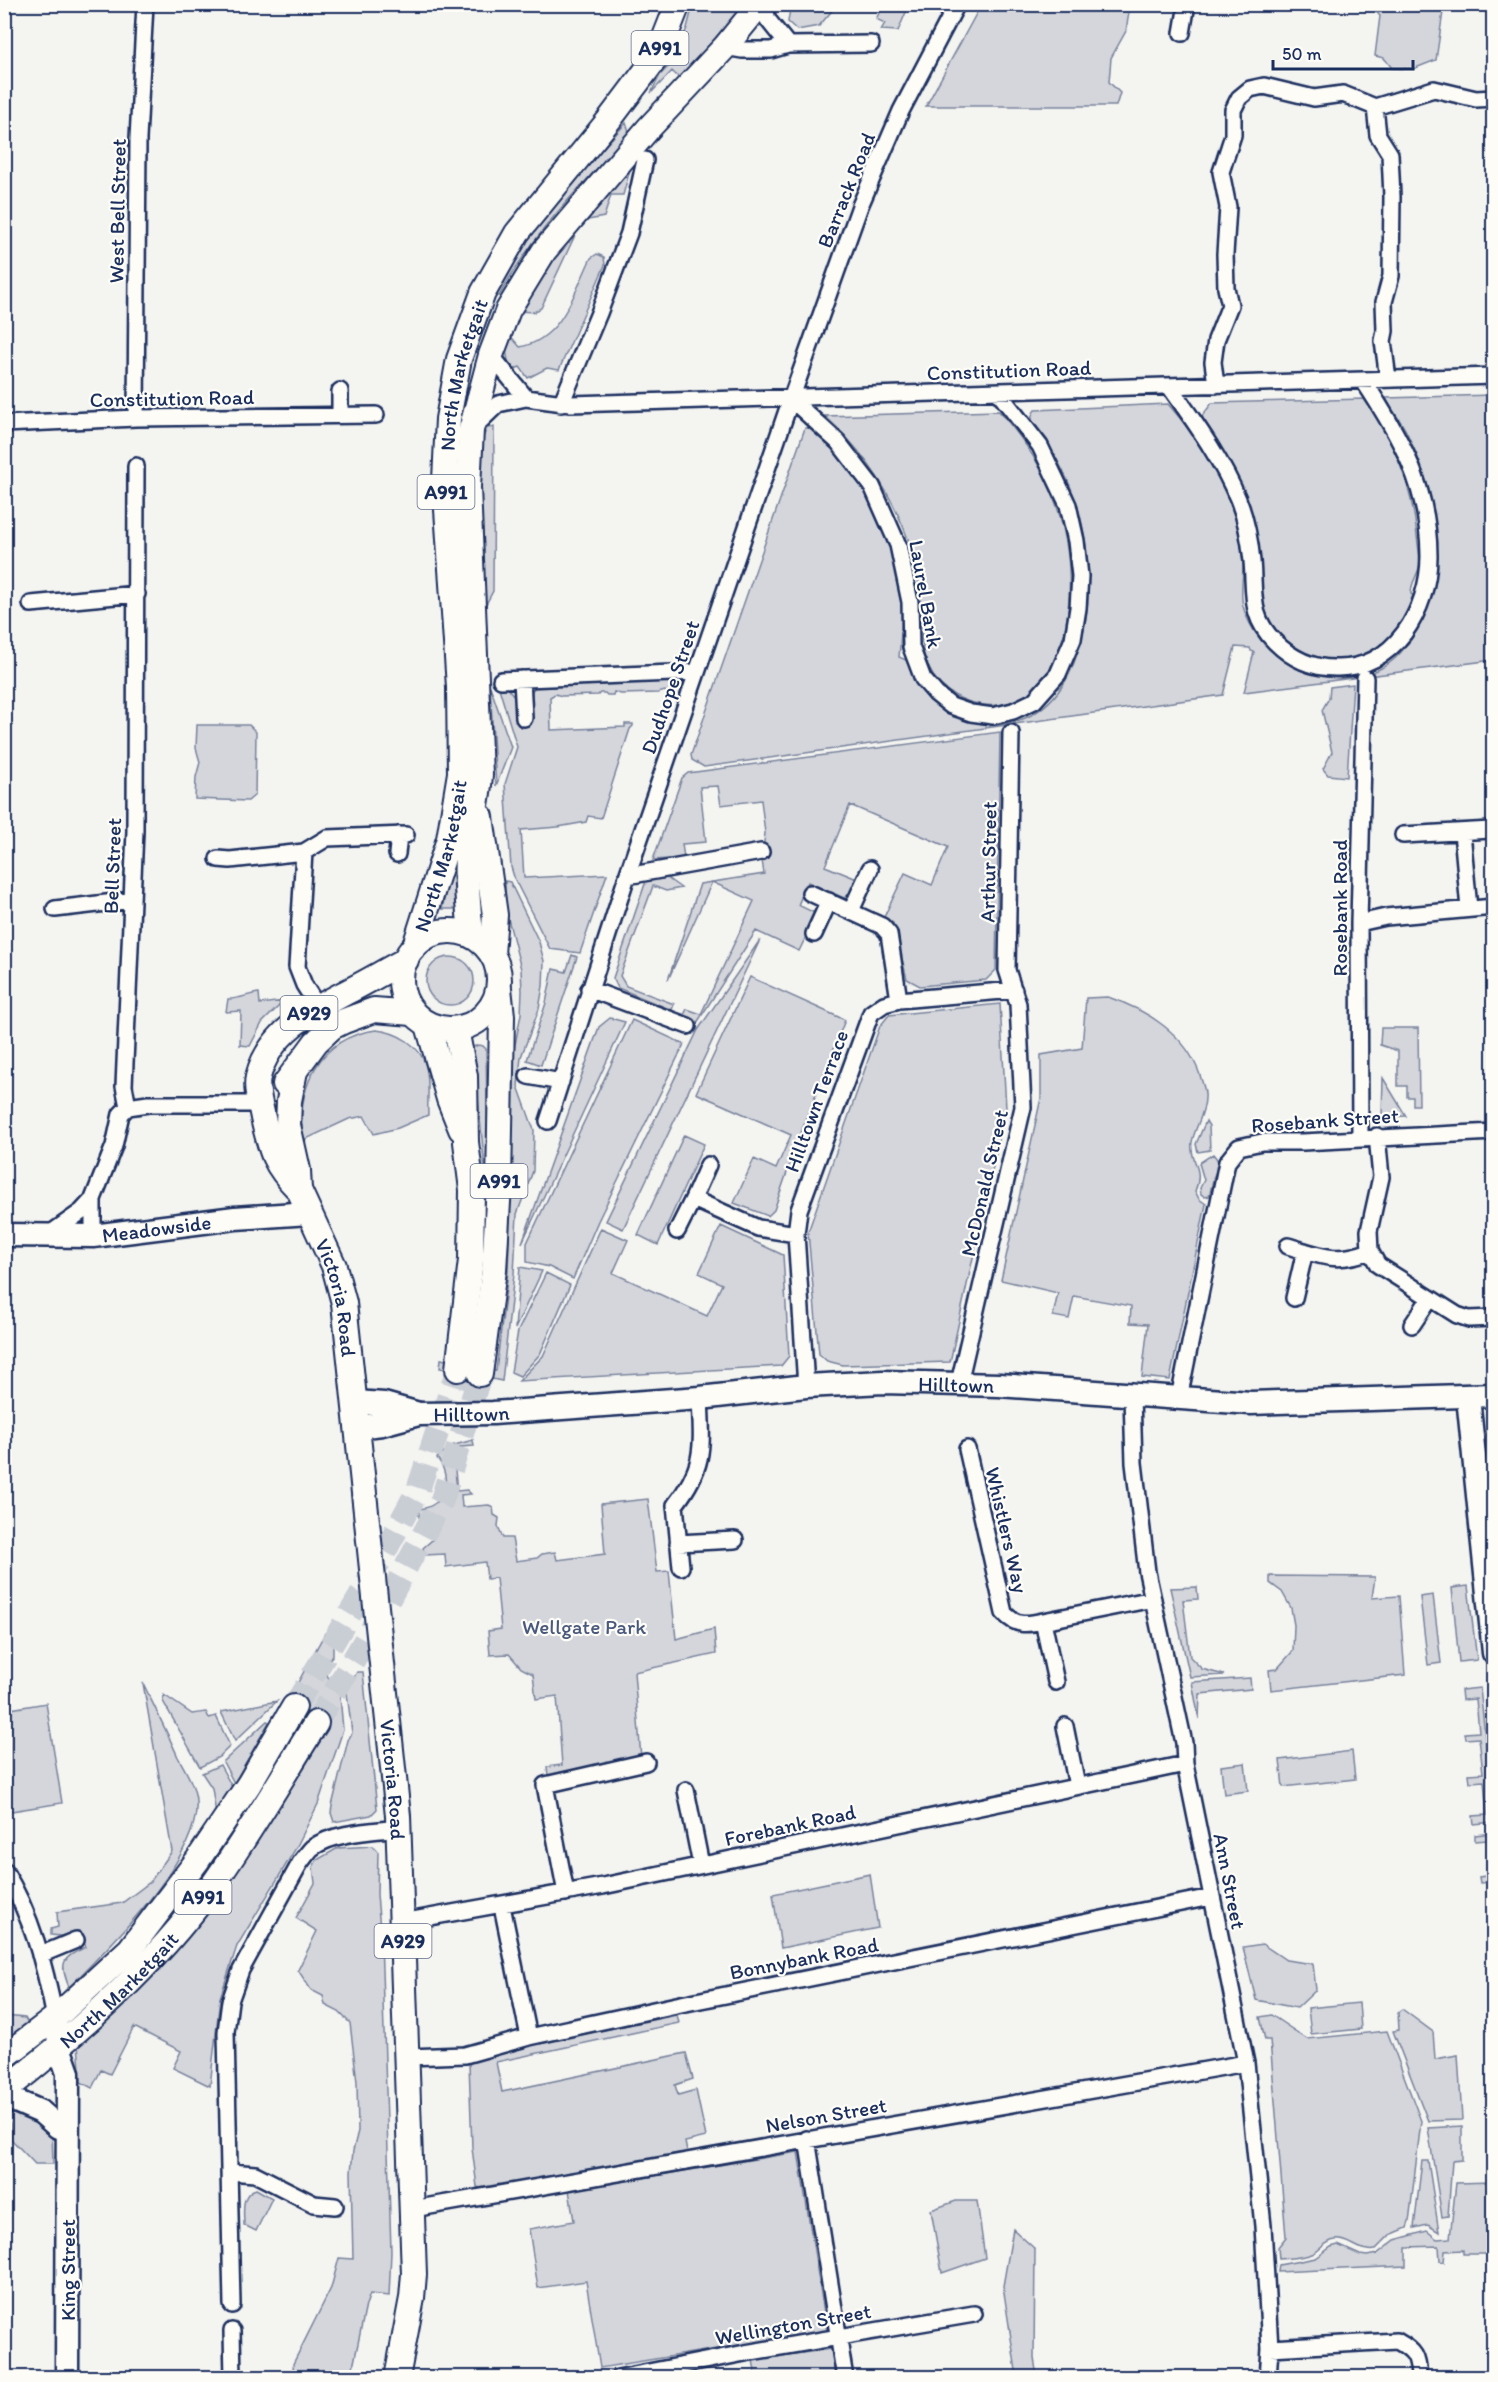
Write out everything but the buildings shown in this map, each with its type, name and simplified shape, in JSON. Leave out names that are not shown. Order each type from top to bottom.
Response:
[{"type":"main road","name":"North Marketgait","points":[[410,953],[449,839],[460,773],[459,687],[445,480],[448,419],[459,359],[483,293],[517,233],[609,120],[658,55],[678,4]]},
{"type":"main road","name":"North Marketgait","points":[[471,935],[467,896],[467,860],[478,801],[480,751],[468,487],[471,430],[491,355],[508,310],[544,251],[648,129],[762,4]]},
{"type":"main road","name":"North Marketgait","points":[[478,801],[495,915],[492,954]]},
{"type":"main road","points":[[410,953],[428,936],[444,931],[457,931],[471,935],[483,943],[492,954]]},
{"type":"main road","name":"A929","points":[[260,1104],[258,1078],[272,1047],[291,1026],[318,1007],[410,953]]},
{"type":"main road","name":"A991","points":[[410,953],[401,974],[402,989],[406,1002],[421,1018]]},
{"type":"main road","name":"A991","points":[[456,1029],[465,1076],[466,1142],[472,1190],[469,1371],[494,1270],[499,1185],[502,1016],[498,968],[492,954]]},
{"type":"main road","points":[[421,1018],[447,1030],[467,1027],[486,1015],[493,1006],[499,988]]},
{"type":"main road","name":"A929","points":[[296,1071],[316,1042],[332,1027],[344,1021],[374,1010],[421,1018]]},
{"type":"main road","points":[[421,1018],[466,1142]]},
{"type":"main road","points":[[260,1104],[274,1097],[296,1071]]},
{"type":"main road","name":"Victoria Road","points":[[296,1071],[289,1101],[288,1125],[298,1170],[299,1190],[334,1266],[344,1303],[399,1828],[414,2274],[412,2298],[397,2378]]},
{"type":"main road","name":"Victoria Road","points":[[260,1104],[270,1151],[282,1173],[299,1190]]},
{"type":"main road","name":"North Marketgait","points":[[4,2057],[55,2018],[129,1949],[204,1851],[249,1784],[294,1707]]},
{"type":"main road","name":"North Marketgait","points":[[4,2091],[60,2050],[167,1942],[209,1890],[316,1723]]},
{"type":"street","name":"West Bell Street","points":[[136,418],[138,139],[145,4]]},
{"type":"street","points":[[762,4],[768,20],[788,45]]},
{"type":"street","name":"Barrack Road","points":[[791,399],[860,206],[901,111],[957,4]]},
{"type":"street","points":[[1182,33],[1187,4]]},
{"type":"street","points":[[725,47],[771,50],[788,45],[872,45]]},
{"type":"street","points":[[1216,385],[1213,362],[1216,340],[1230,305],[1226,288],[1225,254],[1228,207],[1221,172],[1233,135],[1233,110],[1239,98],[1250,89],[1264,86],[1314,98],[1343,94],[1375,107],[1434,89],[1476,99],[1494,98]]},
{"type":"street","points":[[1375,107],[1378,135],[1390,154],[1391,276],[1384,302],[1383,341],[1388,379]]},
{"type":"street","points":[[561,404],[629,233],[645,160]]},
{"type":"street","points":[[491,355],[526,398]]},
{"type":"street","name":"Constitution Road","points":[[471,430],[498,404],[526,398],[561,404],[791,399],[1494,376]]},
{"type":"street","points":[[1170,387],[1211,445],[1239,500],[1247,529],[1252,564],[1252,600],[1264,630],[1287,653],[1302,662],[1318,668],[1348,669],[1364,666],[1382,657],[1396,644],[1419,607],[1427,584],[1429,556],[1420,492],[1407,452],[1363,380]]},
{"type":"street","points":[[340,391],[340,415]]},
{"type":"street","name":"Laurel Bank","points":[[791,399],[838,442],[872,486],[898,545],[910,602],[910,648],[923,679],[951,706],[971,713],[993,716],[1013,711],[1034,701],[1058,674],[1073,639],[1080,576],[1076,541],[1068,505],[1040,446],[998,392]]},
{"type":"street","name":"Dudhope Street","points":[[548,1121],[627,876],[791,399]]},
{"type":"street","name":"Constitution Road","points":[[4,424],[136,418],[376,415]]},
{"type":"street","name":"Bell Street","points":[[46,1237],[81,1212],[93,1199],[114,1146],[121,1114],[128,1107],[124,1086],[135,831],[136,466]]},
{"type":"street","points":[[31,604],[137,594]]},
{"type":"street","points":[[501,680],[697,672]]},
{"type":"street","name":"Rosebank Road","points":[[1360,1138],[1359,923],[1365,678]]},
{"type":"street","points":[[522,679],[524,718]]},
{"type":"street","name":"Arthur Street","points":[[1011,733],[1007,970],[1014,990]]},
{"type":"street","points":[[1403,835],[1491,830]]},
{"type":"street","points":[[1462,832],[1469,909]]},
{"type":"street","points":[[218,859],[230,860],[304,852],[327,838],[403,835],[397,854]]},
{"type":"street","points":[[304,852],[297,968],[304,985],[318,1007]]},
{"type":"street","points":[[627,876],[761,852]]},
{"type":"street","points":[[851,911],[870,869]]},
{"type":"street","points":[[810,893],[882,926],[889,934],[899,1000]]},
{"type":"street","points":[[55,909],[132,900]]},
{"type":"street","points":[[814,934],[829,901]]},
{"type":"street","points":[[1359,923],[1386,917],[1494,907]]},
{"type":"street","points":[[589,989],[688,1026]]},
{"type":"street","name":"Hilltown Terrace","points":[[806,1386],[796,1234],[799,1210],[871,1013],[884,1004],[899,1000],[1014,990]]},
{"type":"street","name":"McDonald Street","points":[[959,1383],[1023,1107],[1018,1004],[1014,990]]},
{"type":"street","points":[[528,1076],[561,1082]]},
{"type":"street","points":[[128,1107],[148,1104],[260,1104]]},
{"type":"street","name":"Rosebank Street","points":[[1179,1398],[1227,1162],[1239,1147],[1262,1142],[1494,1132]]},
{"type":"street","points":[[1377,1136],[1381,1178],[1369,1231],[1370,1251],[1378,1265],[1457,1315],[1469,1319],[1494,1318]]},
{"type":"street","points":[[677,1231],[708,1165]]},
{"type":"street","points":[[693,1198],[758,1228],[796,1234]]},
{"type":"street","points":[[93,1199],[93,1236]]},
{"type":"street","name":"Meadowside","points":[[4,1235],[93,1236],[235,1218],[309,1213]]},
{"type":"street","points":[[1288,1246],[1332,1259],[1350,1258],[1370,1251]]},
{"type":"street","points":[[1294,1298],[1305,1251]]},
{"type":"street","points":[[1412,1325],[1430,1298]]},
{"type":"street","name":"Hilltown","points":[[357,1427],[382,1424],[418,1414],[493,1413],[700,1398],[806,1386],[883,1382],[959,1383],[1251,1403],[1494,1395]]},
{"type":"street","name":"Ann Street","points":[[1132,1396],[1134,1463],[1153,1599],[1184,1743],[1185,1764],[1246,2063],[1263,2226],[1270,2348],[1268,2378]]},
{"type":"street","points":[[1468,1397],[1491,1600],[1494,1653]]},
{"type":"street","points":[[681,1567],[675,1505],[699,1467],[703,1447],[700,1398]]},
{"type":"street","name":"Hilltown","points":[[355,1402],[384,1404],[418,1414]]},
{"type":"street","name":"Whistlers Way","points":[[967,1449],[1004,1613],[1013,1623],[1027,1625],[1043,1621]]},
{"type":"street","points":[[678,1544],[735,1540]]},
{"type":"street","points":[[1056,1682],[1043,1621],[1153,1599]]},
{"type":"street","points":[[1065,1726],[1077,1786]]},
{"type":"street","points":[[567,1893],[545,1785],[646,1762]]},
{"type":"street","name":"Forebank Road","points":[[402,1922],[567,1893],[1185,1764]]},
{"type":"street","points":[[686,1790],[701,1865]]},
{"type":"street","points":[[232,2305],[225,2032],[230,2001],[241,1970],[300,1863],[311,1849],[324,1842],[354,1833],[399,1828]]},
{"type":"street","name":"King Street","points":[[4,1870],[28,1919],[40,1955],[60,2050],[69,2073],[67,2378]]},
{"type":"street","name":"Bonnybank Road","points":[[407,2057],[465,2055],[529,2037],[681,2004],[1211,1897]]},
{"type":"street","points":[[502,1905],[529,2037]]},
{"type":"street","points":[[40,1955],[76,1940]]},
{"type":"street","name":"King Street","points":[[60,2050],[57,2073],[58,2127],[67,2163]]},
{"type":"street","name":"Nelson Street","points":[[413,2209],[567,2184],[807,2139],[1246,2063]]},
{"type":"street","points":[[4,2096],[41,2112],[58,2127]]},
{"type":"street","points":[[807,2139],[845,2378]]},
{"type":"street","points":[[230,2172],[255,2174],[314,2204],[334,2206]]},
{"type":"street","name":"Wellington Street","points":[[618,2378],[974,2314]]},
{"type":"street","points":[[232,2331],[233,2378]]},
{"type":"street","points":[[1270,2348],[1396,2341],[1412,2350],[1418,2363],[1419,2378]]},
{"type":"green space","points":[[834,4],[836,6],[819,26],[797,30],[788,22],[793,5]]},
{"type":"green space","points":[[884,4],[909,5],[898,31],[881,30],[885,23],[876,19]]},
{"type":"green space","points":[[693,5],[744,5],[680,79],[672,71],[651,93],[660,75],[671,64],[687,28]]},
{"type":"green space","points":[[981,5],[1130,5],[1126,31],[1111,58],[1109,82],[1120,93],[1116,106],[926,106]]},
{"type":"green space","points":[[1358,5],[1444,5],[1436,60],[1413,69],[1392,68],[1384,58],[1375,56],[1380,16],[1372,7]]},
{"type":"green space","points":[[626,123],[630,134],[559,210],[527,251],[499,296],[494,294],[527,239],[585,168]]},
{"type":"green space","points":[[631,166],[623,195],[611,195],[604,217],[588,220],[577,231],[541,308],[534,312],[518,311],[534,277]]},
{"type":"green space","points":[[597,254],[604,257],[605,265],[559,370],[547,368],[528,378],[520,367],[510,371],[505,345],[507,332],[520,347],[546,335],[565,313],[591,258]]},
{"type":"green space","points":[[1493,395],[1493,660],[1244,692],[1254,652],[1250,648],[1235,647],[1223,695],[704,767],[692,760],[691,755],[805,428],[821,436],[860,480],[888,534],[901,593],[899,657],[906,660],[919,684],[937,703],[958,717],[981,724],[1005,724],[1027,717],[1048,702],[1066,680],[1080,645],[1087,606],[1088,568],[1079,512],[1063,471],[1035,426],[1032,416],[1035,410],[1168,404],[1205,452],[1227,493],[1241,543],[1243,606],[1254,630],[1270,650],[1303,671],[1327,677],[1351,678],[1374,672],[1394,660],[1402,651],[1419,627],[1430,601],[1436,573],[1437,544],[1428,486],[1407,433],[1386,398]]},
{"type":"green space","points":[[1364,399],[1393,447],[1406,481],[1415,517],[1420,556],[1419,568],[1412,586],[1411,594],[1413,595],[1409,606],[1391,636],[1374,651],[1364,656],[1338,660],[1309,654],[1296,647],[1274,627],[1267,615],[1261,596],[1258,541],[1249,505],[1230,463],[1202,416],[1212,403]]},
{"type":"green space","points":[[999,411],[1033,456],[1050,487],[1056,504],[1069,563],[1068,611],[1064,635],[1056,658],[1044,678],[1029,693],[1008,703],[985,705],[969,702],[948,691],[931,672],[923,650],[920,594],[914,557],[905,531],[888,495],[867,461],[825,416]]},
{"type":"green space","points":[[494,427],[493,591],[485,606],[479,561],[480,445],[487,428]]},
{"type":"green space","points":[[538,682],[677,682],[673,693],[665,691],[621,694],[614,692],[613,695],[600,693],[598,695],[562,696],[555,694],[550,697],[551,730],[625,727],[625,724],[633,724],[601,818],[588,816],[586,822],[521,830],[524,878],[607,874],[580,953],[550,949],[515,880],[511,867],[505,784],[517,747],[499,688],[508,689],[516,698],[517,720],[530,720],[532,691]]},
{"type":"green space","points":[[1353,684],[1347,777],[1328,775],[1323,769],[1332,752],[1322,710],[1329,698],[1330,687]]},
{"type":"green space","points":[[490,686],[511,747],[496,786]]},
{"type":"green space","points":[[197,725],[249,725],[256,732],[255,795],[248,801],[195,799],[196,777],[200,762],[196,748]]},
{"type":"green space","points":[[1000,732],[996,970],[986,980],[920,986],[907,979],[893,923],[884,917],[905,873],[932,885],[948,847],[850,805],[825,866],[857,879],[851,892],[844,898],[808,882],[798,905],[817,914],[799,951],[756,931],[695,1026],[681,1021],[687,1009],[701,1014],[754,901],[712,882],[764,874],[762,860],[765,833],[761,800],[721,805],[718,786],[700,787],[706,842],[682,844],[684,858],[653,860],[682,778],[688,773]]},
{"type":"green space","points":[[450,874],[455,875],[457,909],[442,909]]},
{"type":"green space","points":[[667,878],[681,888],[666,891],[653,886],[620,976],[626,986],[674,1004],[672,1010],[618,988],[613,978],[646,881]]},
{"type":"green space","points":[[505,881],[510,882],[539,942],[544,961],[539,1009],[521,1057],[518,1086],[534,1130],[533,1171],[517,1214],[514,1274],[502,1381],[440,1368],[441,1359],[496,1371],[508,1272],[510,1102],[513,1055],[521,1014],[522,991],[521,969],[506,911]]},
{"type":"green space","points":[[712,882],[668,980],[700,884]]},
{"type":"green space","points":[[760,940],[623,1229],[606,1221],[698,1030]]},
{"type":"green space","points":[[572,955],[577,957],[541,1065],[527,1060],[546,1003],[553,969],[566,972]]},
{"type":"green space","points":[[445,957],[455,957],[470,967],[474,981],[470,995],[464,1001],[455,1005],[445,1005],[430,995],[426,986],[426,976],[436,961]]},
{"type":"green space","points":[[750,977],[845,1020],[774,1210],[768,1216],[734,1203],[754,1159],[776,1169],[791,1135],[696,1093]]},
{"type":"green space","points":[[259,993],[260,1004],[284,1001],[262,1023],[250,1046],[240,1045],[241,1011],[226,1012],[228,999]]},
{"type":"green space","points":[[1108,997],[1151,1017],[1175,1036],[1194,1060],[1205,1092],[1205,1104],[1193,1136],[1192,1149],[1198,1170],[1198,1183],[1195,1191],[1199,1199],[1206,1204],[1170,1380],[1142,1377],[1148,1324],[1130,1323],[1131,1306],[1074,1296],[1069,1319],[1053,1316],[1058,1293],[1001,1280],[1041,1098],[1041,1055],[1082,1048],[1086,998]]},
{"type":"green space","points":[[1000,1004],[1006,1108],[950,1362],[843,1365],[827,1361],[819,1354],[808,1232],[880,1026],[889,1015]]},
{"type":"green space","points":[[610,1018],[625,1022],[522,1243],[599,1027]]},
{"type":"green space","points":[[632,1020],[684,1044],[598,1221],[573,1279],[549,1267],[527,1262],[527,1243]]},
{"type":"green space","points":[[1381,1028],[1418,1028],[1419,1105],[1413,1105],[1413,1097],[1407,1097],[1407,1086],[1398,1086],[1398,1051],[1380,1045]]},
{"type":"green space","points":[[376,1030],[400,1037],[419,1052],[427,1073],[428,1115],[398,1128],[374,1134],[364,1116],[349,1119],[308,1138],[303,1143],[303,1103],[307,1085],[315,1069],[325,1055],[339,1043],[356,1035]]},
{"type":"green space","points":[[479,1045],[486,1049],[488,1170],[485,1170],[476,1077],[471,1050],[472,1047]]},
{"type":"green space","points":[[1383,1078],[1406,1116],[1382,1117]]},
{"type":"green space","points":[[1206,1121],[1209,1126],[1210,1150],[1198,1152],[1196,1144]]},
{"type":"green space","points":[[684,1135],[704,1144],[658,1245],[638,1235]]},
{"type":"green space","points":[[1213,1154],[1218,1160],[1218,1165],[1209,1196],[1205,1197],[1201,1194],[1200,1188],[1204,1180],[1199,1163]]},
{"type":"green space","points":[[721,1226],[783,1255],[789,1356],[781,1366],[519,1381],[543,1356],[601,1228],[628,1240],[613,1273],[707,1316],[722,1284],[699,1273]]},
{"type":"green space","points":[[520,1267],[542,1271],[515,1329]]},
{"type":"green space","points":[[546,1273],[570,1285],[540,1354],[520,1376],[511,1372],[518,1331]]},
{"type":"green space","name":"Wellgate Park","points":[[473,1440],[474,1446],[460,1447],[461,1469],[455,1470],[457,1491],[467,1490],[471,1494],[461,1495],[462,1507],[489,1505],[493,1507],[494,1515],[499,1518],[498,1526],[503,1538],[512,1538],[516,1561],[555,1552],[557,1560],[605,1554],[601,1504],[648,1499],[657,1572],[669,1571],[676,1639],[714,1629],[716,1654],[634,1672],[641,1758],[569,1774],[548,1776],[547,1767],[562,1765],[557,1696],[536,1699],[533,1674],[521,1668],[509,1654],[490,1655],[488,1631],[501,1629],[496,1578],[487,1579],[485,1562],[446,1567],[445,1554],[425,1555],[423,1548],[432,1540],[433,1533],[428,1522],[419,1517],[419,1509],[435,1503],[444,1490],[445,1474],[437,1458],[451,1446]]},
{"type":"green space","points":[[1270,1576],[1375,1577],[1372,1598],[1399,1596],[1405,1675],[1271,1690],[1269,1670],[1277,1669],[1293,1651],[1294,1625],[1291,1608],[1282,1592],[1270,1583]]},
{"type":"green space","points":[[1468,1586],[1477,1660],[1459,1662],[1452,1588]]},
{"type":"green space","points":[[1197,1587],[1198,1599],[1183,1600],[1190,1657],[1202,1669],[1224,1675],[1190,1677],[1170,1588]]},
{"type":"green space","points":[[1433,1595],[1441,1663],[1428,1665],[1420,1597]]},
{"type":"green space","points":[[325,1633],[333,1633],[333,1655],[327,1662],[326,1670],[329,1679],[339,1685],[343,1729],[318,1804],[296,1848],[237,1946],[220,1998],[210,2086],[173,2068],[181,2051],[134,2027],[110,2074],[101,2070],[92,2088],[81,2082],[78,2044],[158,1972],[213,1907],[325,1725],[289,1699]]},
{"type":"green space","points":[[357,1672],[363,1672],[377,1809],[371,1815],[334,1822],[331,1813],[332,1806],[348,1740],[352,1733],[346,1685],[351,1683]]},
{"type":"green space","points":[[1250,1678],[1251,1689],[1200,1694],[1199,1719],[1192,1682]]},
{"type":"green space","points":[[143,1683],[191,1782],[196,1814],[188,1840],[173,1868],[153,1896],[69,1987],[64,1972],[65,1962],[72,1954],[86,1947],[78,1931],[61,1936],[51,1935],[51,1929],[58,1927],[57,1912],[122,1903],[150,1882],[172,1851]]},
{"type":"green space","points":[[1480,1688],[1494,1822],[1474,1824],[1473,1816],[1487,1815],[1484,1781],[1470,1782],[1469,1774],[1483,1773],[1479,1738],[1466,1739],[1465,1733],[1479,1732],[1476,1699],[1462,1700],[1461,1690]]},
{"type":"green space","points":[[164,1695],[192,1714],[206,1712],[209,1718],[216,1716],[230,1746],[219,1757],[200,1767],[163,1701]]},
{"type":"green space","points":[[277,1701],[235,1741],[221,1712]]},
{"type":"green space","points":[[46,1703],[62,1803],[5,1812],[5,1710]]},
{"type":"green space","points":[[267,1721],[269,1722],[234,1783],[223,1762]]},
{"type":"green space","points":[[1352,1751],[1355,1779],[1283,1787],[1280,1760]]},
{"type":"green space","points":[[1245,1763],[1248,1791],[1224,1794],[1221,1766]]},
{"type":"green space","points":[[220,1765],[232,1787],[216,1814],[212,1788],[202,1773]]},
{"type":"green space","points":[[1494,1833],[1493,1888],[1493,1882],[1480,1883],[1479,1877],[1492,1875],[1488,1840],[1475,1841],[1475,1835]]},
{"type":"green space","points":[[373,1846],[378,1852],[377,1895],[381,1940],[391,2252],[389,2296],[370,2294],[351,2377],[294,2377],[293,2364],[331,2288],[339,2258],[353,2259],[351,2172],[358,2131],[357,2082],[350,2023],[339,2012],[325,2005],[323,1996],[311,1990],[298,1970],[317,1931],[296,1918],[315,1883],[313,1867],[317,1860],[338,1848]]},
{"type":"green space","points":[[870,1874],[878,1928],[781,1948],[773,1894]]},
{"type":"green space","points":[[1262,1944],[1286,1960],[1313,1964],[1316,1990],[1297,2008],[1256,2000],[1243,1947]]},
{"type":"green space","points":[[1359,2003],[1361,2029],[1311,2034],[1308,2008]]},
{"type":"green space","points":[[1402,2009],[1433,2032],[1435,2059],[1458,2055],[1462,2120],[1428,2121],[1393,2031],[1399,2030],[1398,2012]]},
{"type":"green space","points":[[677,2015],[679,2023],[496,2062],[502,2092],[686,2053],[693,2079],[675,2085],[678,2095],[696,2090],[706,2137],[685,2142],[687,2152],[485,2189],[477,2187],[472,2148],[469,2063],[481,2055]]},
{"type":"green space","points":[[1271,2015],[1307,2039],[1387,2031],[1421,2121],[1407,2228],[1390,2235],[1375,2250],[1335,2240],[1328,2242],[1312,2254],[1279,2259],[1278,2247],[1286,2237],[1270,2040],[1265,2040],[1260,2017]]},
{"type":"green space","points":[[5,2016],[25,2018],[29,2025],[5,2045]]},
{"type":"green space","points":[[10,2112],[26,2115],[52,2130],[53,2164],[35,2164],[11,2139],[10,2124],[5,2120],[5,2114]]},
{"type":"green space","points":[[1462,2126],[1462,2160],[1452,2161],[1448,2216],[1442,2217],[1428,2128]]},
{"type":"green space","points":[[798,2152],[827,2331],[600,2368],[586,2281],[538,2288],[529,2229],[574,2221],[569,2190]]},
{"type":"green space","points":[[1422,2161],[1428,2161],[1439,2232],[1428,2225],[1414,2228]]},
{"type":"green space","points":[[1493,2182],[1493,2254],[1463,2254],[1463,2250],[1445,2251],[1444,2262],[1440,2261],[1439,2246],[1406,2247],[1406,2266],[1278,2272],[1279,2265],[1316,2258],[1331,2247],[1338,2245],[1367,2256],[1377,2254],[1395,2240],[1427,2231],[1437,2239],[1450,2238],[1456,2183]]},
{"type":"green space","points":[[256,2189],[272,2198],[256,2231],[244,2225],[244,2209],[247,2195]]},
{"type":"green space","points":[[956,2201],[977,2201],[985,2258],[942,2273],[931,2210]]},
{"type":"green space","points":[[1013,2229],[1035,2249],[1034,2358],[1037,2377],[1017,2377],[1003,2286]]},
{"type":"green space","points":[[831,2349],[835,2377],[756,2377],[753,2360]]},
{"type":"tunnel","points":[[294,1707],[360,1597],[418,1490],[458,1369]]},
{"type":"tunnel","points":[[316,1723],[383,1610],[442,1500],[480,1374]]}]
